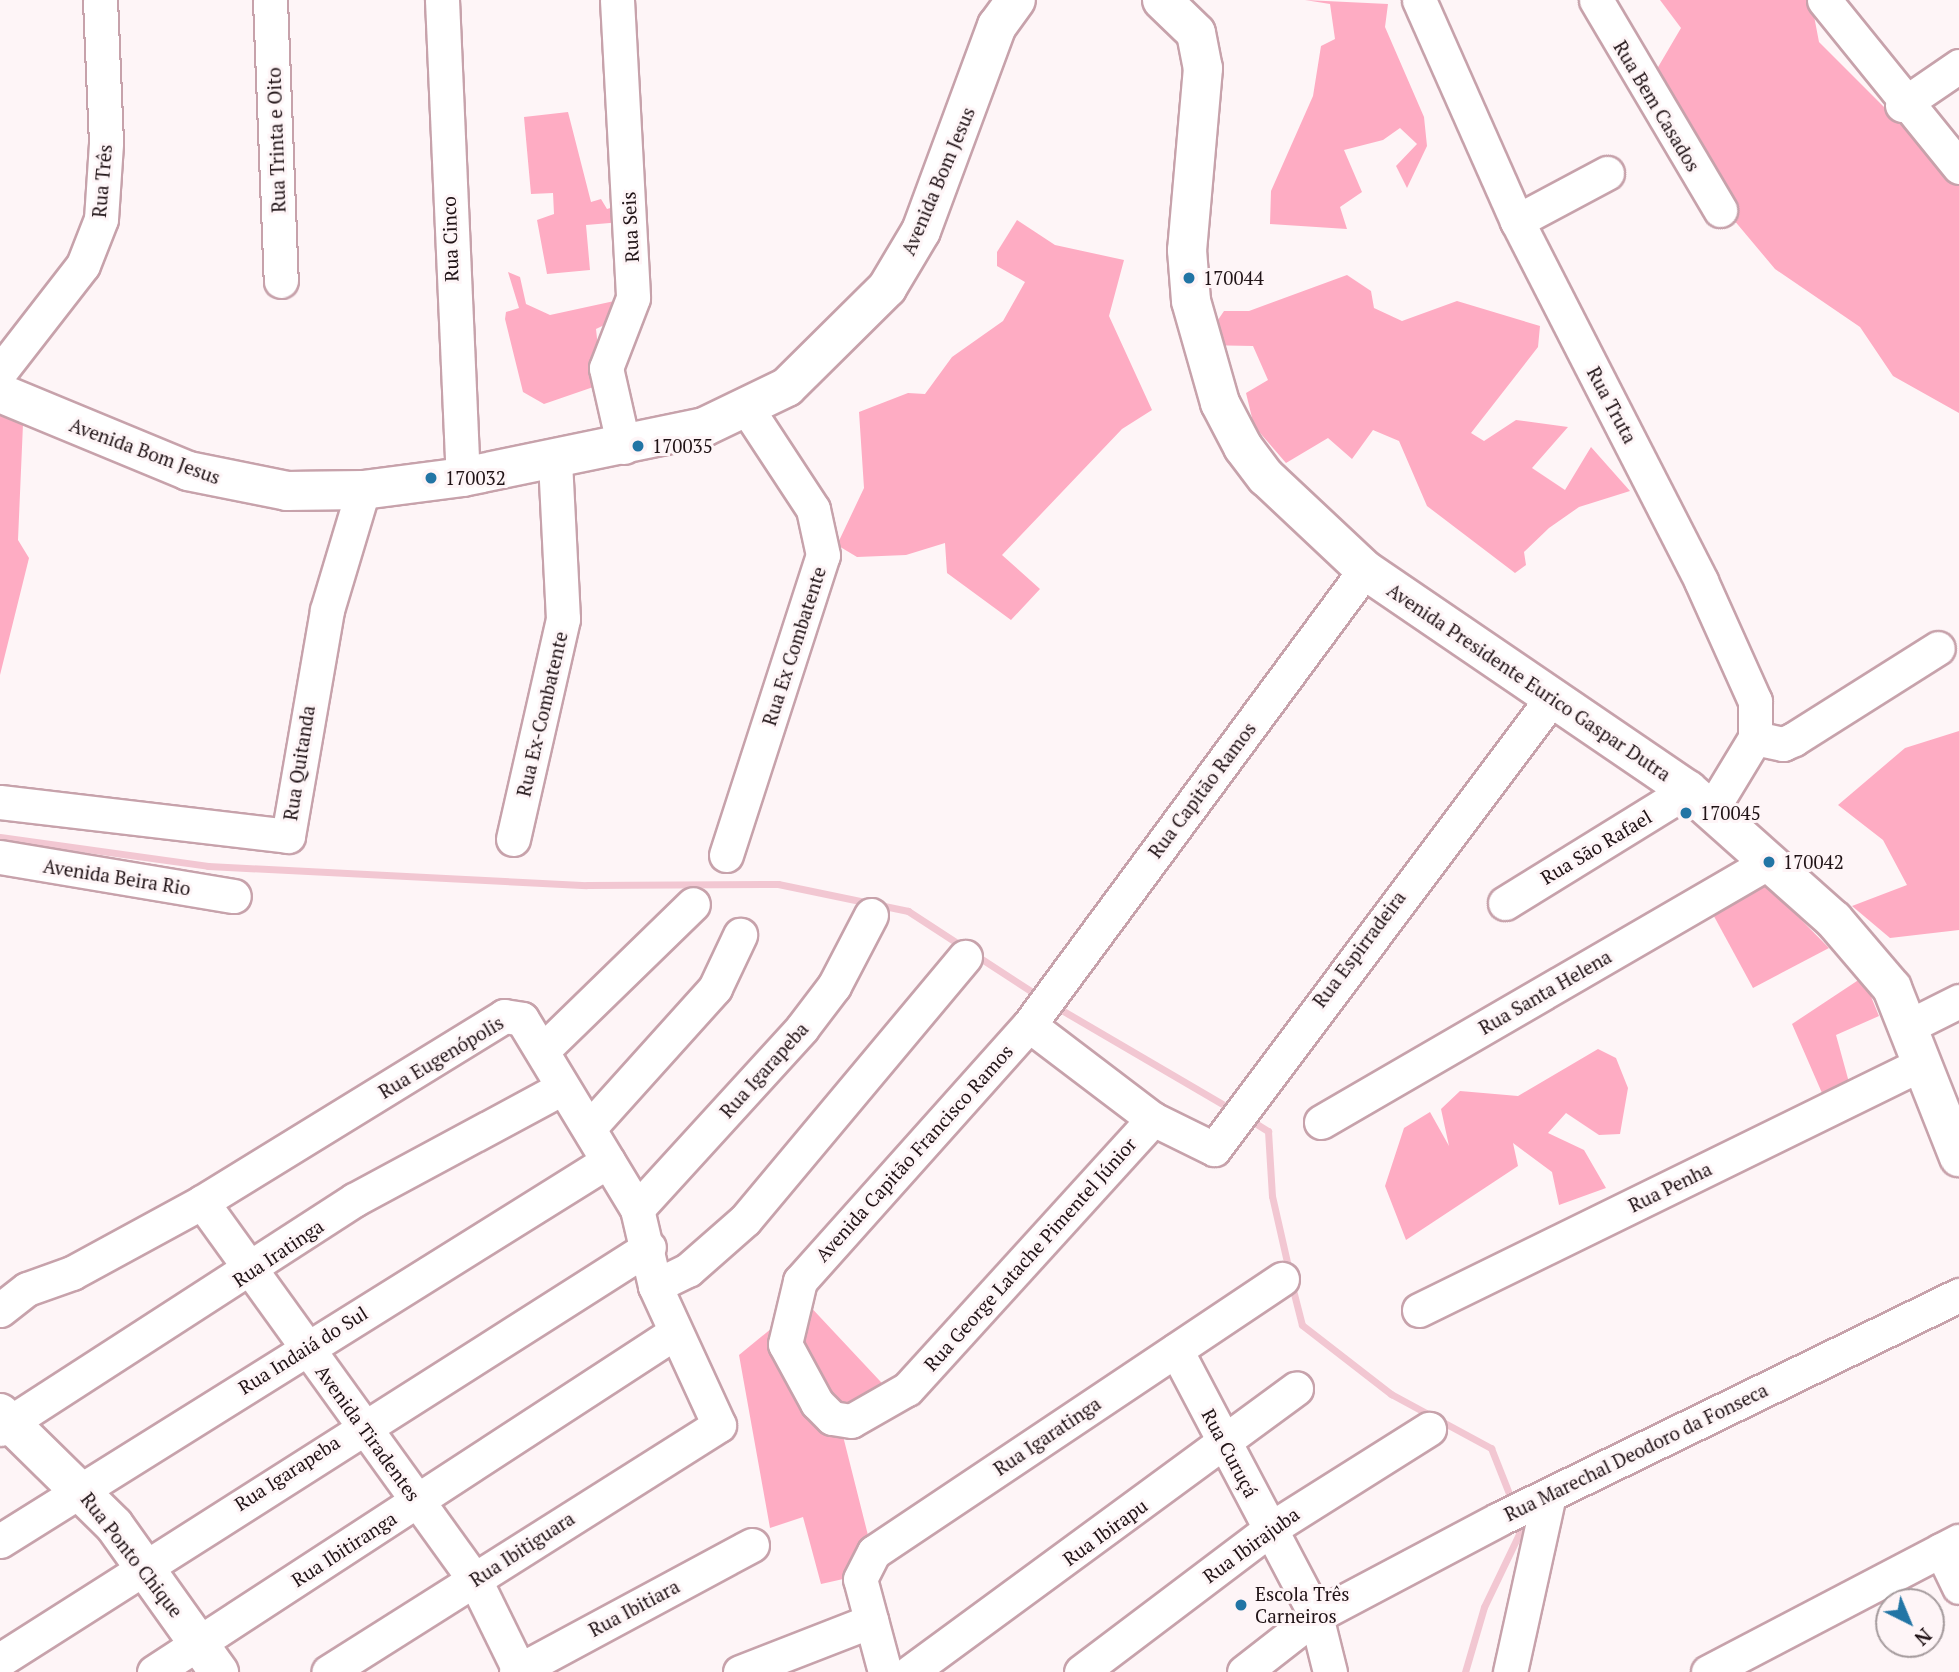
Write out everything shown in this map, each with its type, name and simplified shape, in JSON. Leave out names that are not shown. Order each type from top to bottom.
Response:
[{"type":"main road","name":"Avenida Bom Jesus","points":[[0,393],[238,485],[363,490],[555,462],[624,447],[748,410],[812,366],[887,288],[921,231],[997,26],[1016,0]]},
{"type":"main road","name":"Avenida Presidente Eurico Gaspar Dutra","points":[[1162,0],[1196,33],[1203,68],[1200,146],[1188,238],[1190,288],[1198,340],[1220,403],[1266,477],[1365,570],[1700,800],[1866,954],[1892,988],[1959,1157]]},
{"type":"main road","name":"Rua Ponto Chique","points":[[3,1422],[80,1488],[145,1567],[209,1657]]},
{"type":"street","name":"Rua Três","points":[[0,372],[83,265],[102,219],[106,143],[100,0]]},
{"type":"street","name":"Rua Trinta e Oito","points":[[270,0],[281,281]]},
{"type":"street","name":"Rua Cinco","points":[[442,0],[463,477]]},
{"type":"street","name":"Rua Seis","points":[[617,0],[633,299],[606,368],[624,447]]},
{"type":"street","name":"Rua Truta","points":[[1419,0],[1517,222],[1701,580],[1755,701],[1755,738]]},
{"type":"street","name":"Rua Bem Casados","points":[[1596,0],[1720,210]]},
{"type":"street","points":[[1824,0],[1902,104],[1959,167]]},
{"type":"street","points":[[1902,104],[1959,66]]},
{"type":"street","points":[[1517,222],[1607,173]]},
{"type":"street","name":"Rua Ex Combatente","points":[[726,855],[823,555],[813,509],[748,410]]},
{"type":"street","name":"Rua Ex-Combatente","points":[[513,839],[563,619],[555,462]]},
{"type":"street","name":"Rua Quitanda","points":[[0,802],[288,836],[327,610],[363,490]]},
{"type":"street","name":"Rua Capitão Ramos","points":[[1041,1008],[1365,570]]},
{"type":"street","points":[[1700,800],[1755,738],[1783,744],[1794,739],[1938,648]]},
{"type":"street","name":"Rua Espirradeira","points":[[1153,1119],[1211,1150],[1552,698]]},
{"type":"street","name":"Rua São Rafael","points":[[1504,903],[1700,800]]},
{"type":"street","name":"Avenida Beira Rio","points":[[0,857],[234,896]]},
{"type":"street","name":"Rua Santa Helena","points":[[1321,1122],[1769,862]]},
{"type":"street","points":[[542,1050],[693,904]]},
{"type":"street","name":"Rua Igarapeba","points":[[637,1209],[802,1028],[834,986],[871,915]]},
{"type":"street","points":[[590,1127],[715,988],[740,935]]},
{"type":"street","points":[[655,1286],[688,1270],[745,1220],[965,957]]},
{"type":"street","points":[[1907,1027],[1959,1001]]},
{"type":"street","points":[[1041,1008],[1153,1119]]},
{"type":"street","name":"Avenida Capitão Francisco Ramos","points":[[800,1281],[1041,1008]]},
{"type":"street","name":"Rua Eugenópolis","points":[[0,1310],[27,1289],[72,1273],[202,1202],[504,1016],[522,1019],[562,1088],[590,1127],[637,1209],[649,1247],[655,1286],[717,1428]]},
{"type":"street","name":"Rua Penha","points":[[1419,1310],[1922,1064]]},
{"type":"street","name":"Rua Iratinga","points":[[3,1422],[252,1271],[403,1171],[562,1088]]},
{"type":"street","name":"Rua George Latache Pimentel Júnior","points":[[800,1281],[785,1344],[832,1419],[871,1414],[907,1389],[1153,1119]]},
{"type":"street","name":"Rua Indaiá do Sul","points":[[0,1541],[80,1488],[608,1161]]},
{"type":"street","name":"Avenida Tiradentes","points":[[202,1202],[475,1580],[519,1671]]},
{"type":"street","name":"Rua Igarapeba","points":[[0,1660],[361,1425],[649,1247]]},
{"type":"street","name":"Rua Igaratinga","points":[[885,1672],[860,1579],[874,1552],[1282,1279]]},
{"type":"street","name":"Rua Marechal Deodoro da Fonseca","points":[[1244,1672],[1317,1616],[1525,1506],[1959,1295]]},
{"type":"street","name":"Rua Ibitiranga","points":[[154,1672],[209,1657],[418,1501],[674,1333]]},
{"type":"street","name":"Rua Curuçá","points":[[1176,1350],[1317,1616],[1330,1672]]},
{"type":"street","name":"Rua Ibirapu","points":[[910,1672],[1226,1445],[1296,1388]]},
{"type":"street","name":"Rua Ibitiguara","points":[[328,1672],[717,1428]]},
{"type":"street","name":"Rua Ibirajuba","points":[[1081,1672],[1270,1529],[1429,1429]]},
{"type":"street","points":[[1510,1672],[1525,1506]]},
{"type":"street","name":"Rua Ibitiara","points":[[519,1671],[752,1545]]},
{"type":"street","points":[[1708,1672],[1950,1545],[1959,1587]]},
{"type":"street","points":[[740,1672],[872,1620]]},
{"type":"shaded area","points":[[1305,0],[1388,4],[1385,27],[1424,117],[1427,146],[1407,188],[1396,166],[1417,144],[1400,128],[1383,140],[1344,150],[1362,192],[1340,207],[1347,229],[1270,224],[1271,191],[1313,96],[1321,46],[1335,39],[1330,4]]},
{"type":"shaded area","points":[[1660,0],[1811,0],[1819,42],[1959,182],[1959,413],[1893,376],[1860,327],[1775,269],[1676,151],[1654,74],[1681,28]]},
{"type":"shaded area","points":[[568,112],[591,202],[601,199],[607,209],[624,204],[622,222],[586,225],[590,270],[547,274],[537,220],[554,214],[553,193],[531,194],[524,117]]},
{"type":"shaded area","points":[[1017,220],[1055,245],[1124,260],[1109,316],[1152,410],[1122,429],[1002,555],[1040,589],[1011,620],[947,573],[945,543],[906,555],[857,557],[837,545],[864,488],[859,412],[908,393],[925,394],[952,357],[1003,321],[1025,282],[997,266],[997,252]]},
{"type":"shaded area","points":[[508,272],[520,277],[526,304],[550,315],[619,300],[621,317],[596,329],[602,384],[544,404],[523,392],[505,319],[506,312],[519,308]]},
{"type":"shaded area","points":[[1347,275],[1371,291],[1374,308],[1402,321],[1457,301],[1540,326],[1538,347],[1471,433],[1484,441],[1516,420],[1568,427],[1532,468],[1565,490],[1591,447],[1630,491],[1579,507],[1549,528],[1524,552],[1526,565],[1515,573],[1427,506],[1399,441],[1373,430],[1352,459],[1328,438],[1286,463],[1254,426],[1246,393],[1268,380],[1253,346],[1201,345],[1224,311],[1249,311]]},
{"type":"shaded area","points":[[0,412],[23,424],[18,540],[29,558],[0,675]]},
{"type":"shaded area","points":[[1959,731],[1959,930],[1890,938],[1852,906],[1907,885],[1883,840],[1838,805],[1905,748]]},
{"type":"shaded area","points":[[1760,878],[1829,948],[1753,988],[1710,909]]},
{"type":"shaded area","points":[[1863,977],[1879,1016],[1836,1035],[1850,1086],[1822,1093],[1792,1024]]},
{"type":"shaded area","points":[[1598,1049],[1616,1058],[1628,1088],[1620,1134],[1599,1135],[1566,1113],[1548,1133],[1584,1150],[1606,1188],[1559,1205],[1552,1172],[1513,1143],[1518,1166],[1406,1240],[1385,1186],[1404,1128],[1430,1112],[1449,1146],[1441,1109],[1460,1091],[1518,1096]]},
{"type":"shaded area","points":[[805,1301],[894,1396],[842,1432],[875,1563],[861,1575],[821,1584],[803,1517],[770,1528],[739,1355]]},
{"type":"waterway","points":[[0,837],[208,866],[587,885],[778,884],[908,911],[1040,997]]},
{"type":"waterway","points":[[1053,1005],[1233,1110]]},
{"type":"waterway","points":[[1247,1118],[1268,1131],[1272,1196],[1289,1271]]},
{"type":"waterway","points":[[1291,1282],[1302,1325],[1391,1394],[1491,1448],[1512,1501]]},
{"type":"waterway","points":[[1465,1672],[1484,1607],[1519,1534],[1517,1519]]},
{"type":"place","name":"170044","points":[[1189,278]]},
{"type":"place","name":"170035","points":[[638,446]]},
{"type":"place","name":"170032","points":[[431,478]]},
{"type":"place","name":"170045","points":[[1686,813]]},
{"type":"place","name":"170042","points":[[1769,862]]},
{"type":"place","name":"Escola Três Carneiros","points":[[1241,1605]]}]
